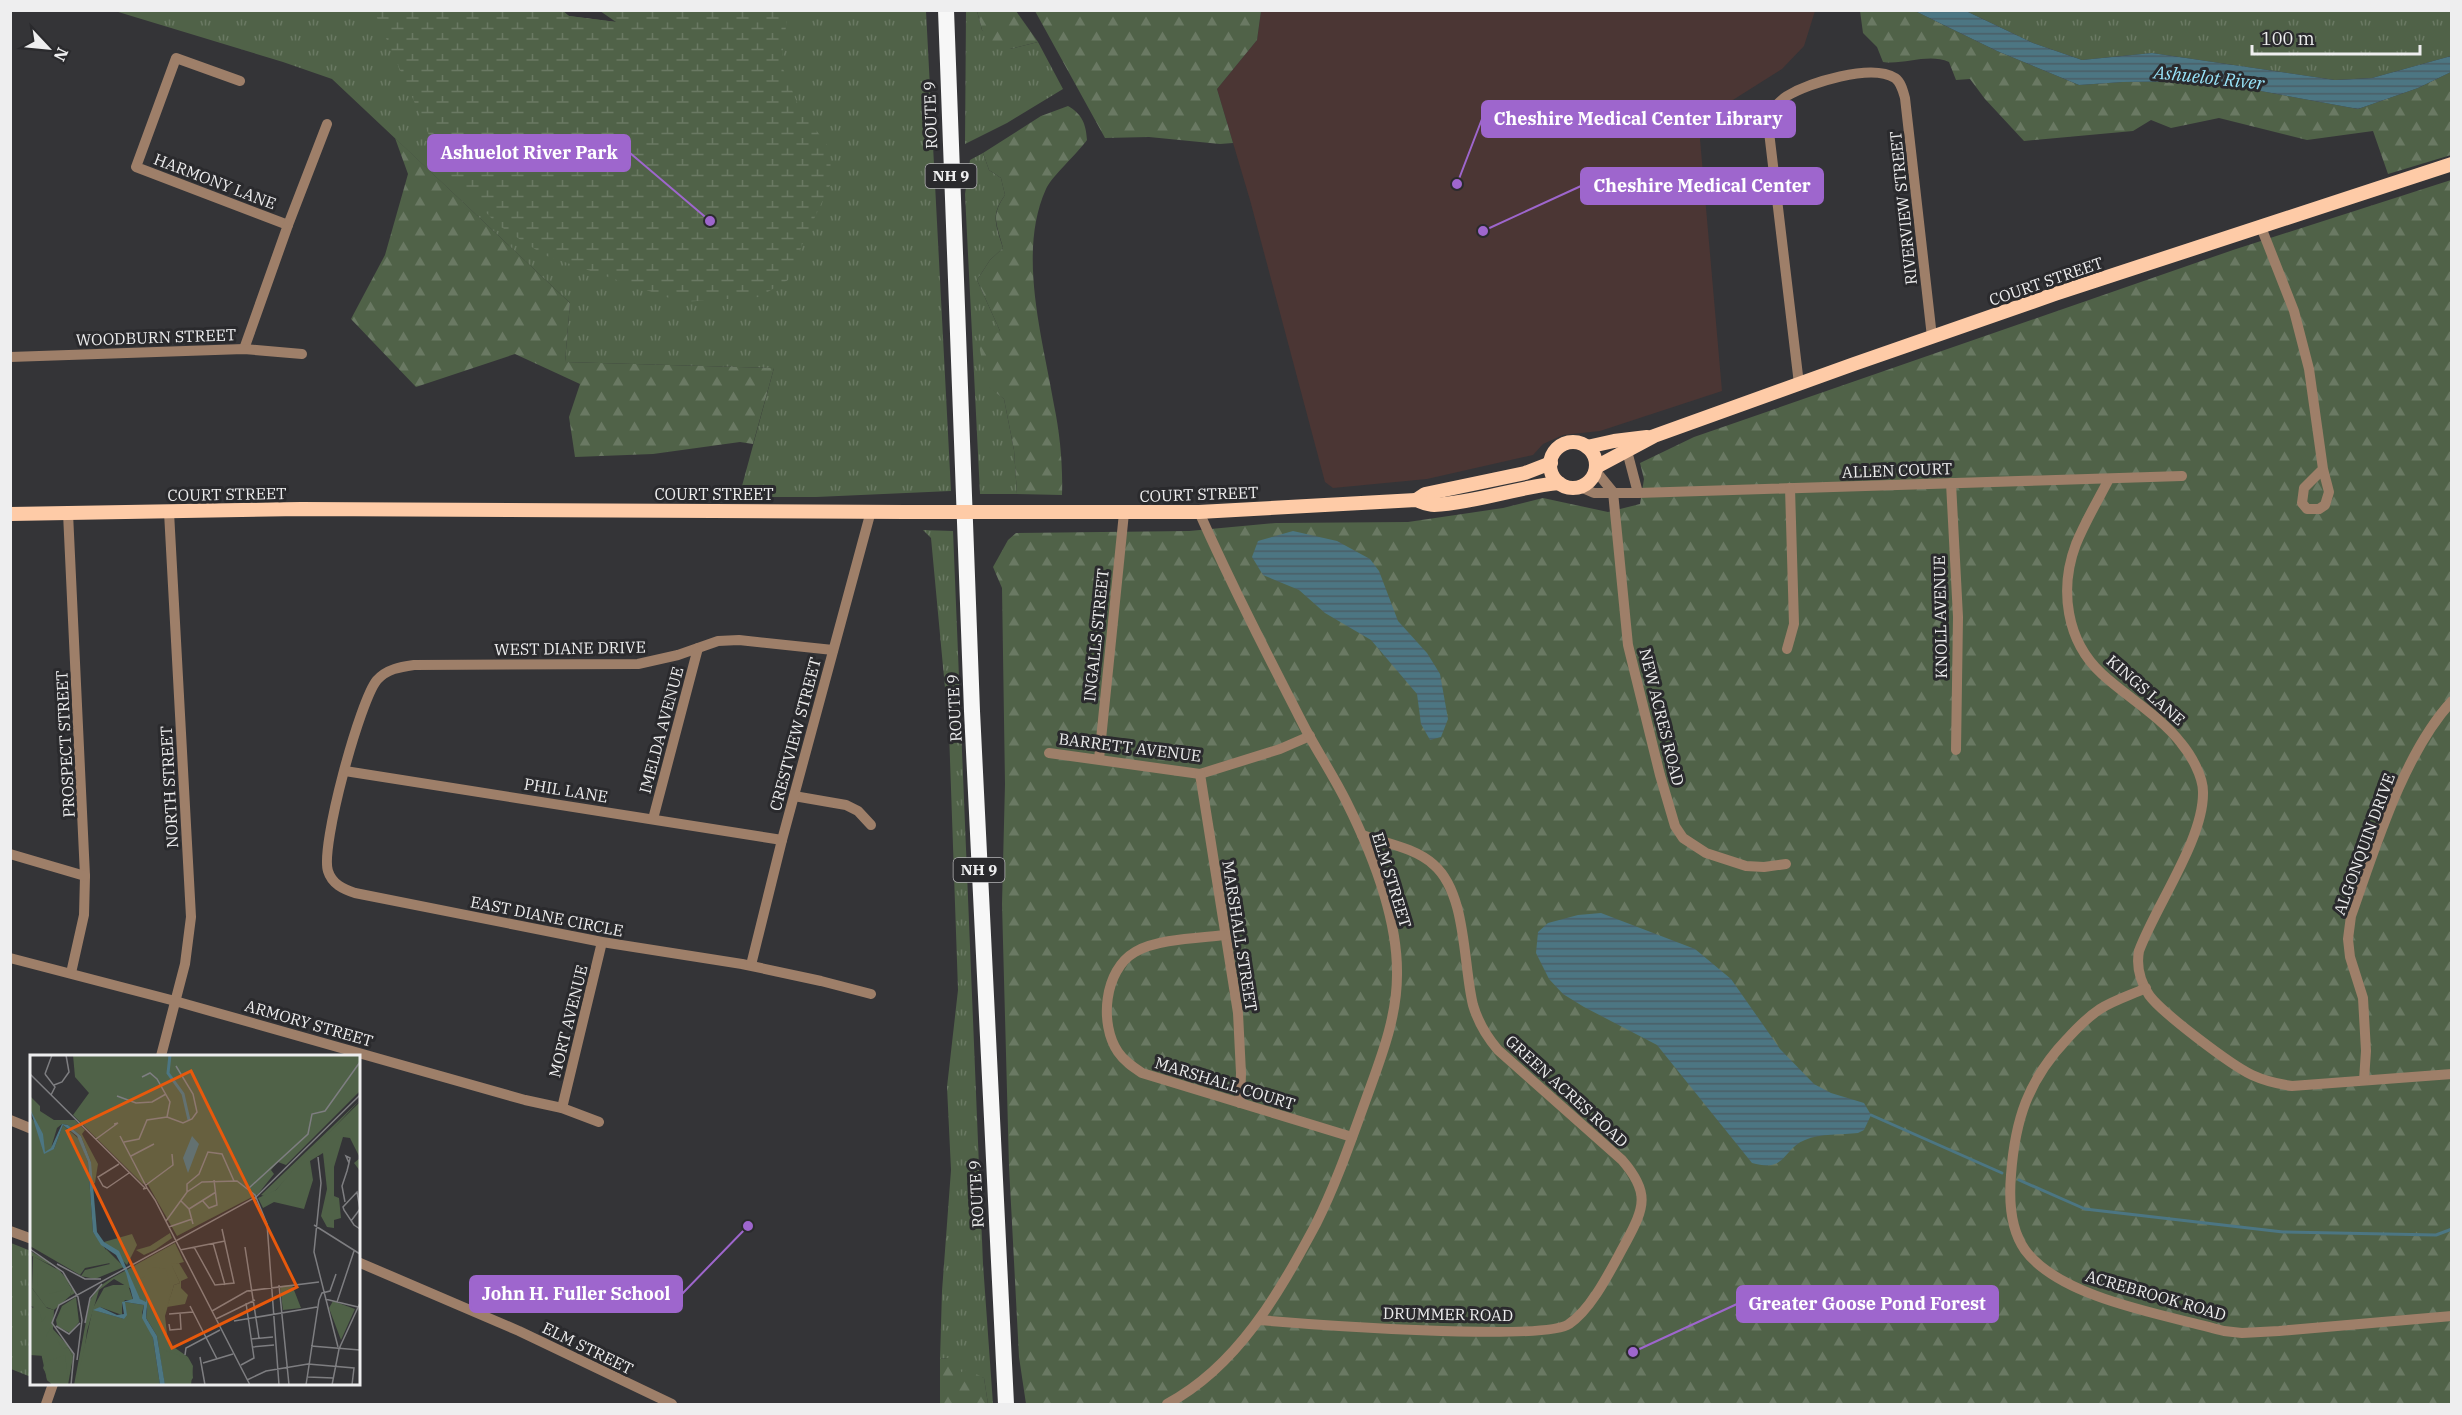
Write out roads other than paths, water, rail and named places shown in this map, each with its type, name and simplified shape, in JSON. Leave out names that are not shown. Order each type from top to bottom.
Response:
[{"type":"highway","name":"ROUTE 9","points":[[946,14],[972,711],[1006,1404]]},
{"type":"main road","name":"COURT STREET","points":[[10,514],[301,509],[1199,512],[1416,500],[1432,505],[1491,496],[1528,486],[1559,483],[1572,488],[1580,487],[1590,481],[1596,468],[1654,436],[2055,294],[2451,164]]},
{"type":"main road","name":"COURT STREET","points":[[1416,500],[1425,494],[1525,474],[1551,463],[1555,452],[1564,444],[1577,443],[1587,447],[1654,436]]},
{"type":"main road","points":[[1587,447],[1594,456],[1596,468]]},
{"type":"main road","points":[[1551,463],[1551,471],[1559,483]]},
{"type":"street","name":"HARMONY LANE","points":[[240,81],[176,58],[136,167],[288,225]]},
{"type":"street","name":"RIVERVIEW STREET","points":[[1799,384],[1767,115],[1785,97],[1829,80],[1883,73],[1896,78],[1905,98],[1932,337]]},
{"type":"street","points":[[244,349],[327,124]]},
{"type":"street","points":[[2261,227],[2280,272],[2304,345],[2323,469]]},
{"type":"street","name":"WOODBURN STREET","points":[[10,357],[244,349],[302,354]]},
{"type":"street","points":[[1627,451],[1638,493]]},
{"type":"street","points":[[1596,468],[1613,492]]},
{"type":"street","name":"ALLEN COURT","points":[[1580,487],[1594,493],[1638,493],[2182,476]]},
{"type":"street","name":"KINGS LANE","points":[[2109,479],[2076,544],[2068,580],[2073,632],[2082,650],[2100,673],[2175,735],[2187,749],[2204,788],[2203,807],[2196,832],[2139,951],[2136,964],[2146,988]]},
{"type":"street","name":"KNOLL AVENUE","points":[[1951,483],[1958,617],[1956,750]]},
{"type":"street","points":[[1787,649],[1794,624],[1790,488]]},
{"type":"street","name":"NEW ACRES ROAD","points":[[1613,492],[1628,645],[1660,776],[1675,826],[1683,838],[1706,853],[1746,866],[1764,867],[1786,864]]},
{"type":"street","name":"NORTH STREET","points":[[161,1055],[189,943],[191,917],[169,512]]},
{"type":"street","name":"CRESTVIEW STREET","points":[[751,966],[782,840],[871,512]]},
{"type":"street","name":"ELM STREET","points":[[1167,1404],[1209,1376],[1259,1320],[1330,1196],[1389,1034],[1396,999],[1397,974],[1392,928],[1362,835],[1230,580],[1199,512]]},
{"type":"street","name":"PROSPECT STREET","points":[[68,513],[85,876],[84,915],[71,973]]},
{"type":"street","name":"INGALLS STREET","points":[[1099,759],[1124,513]]},
{"type":"street","name":"WEST DIANE DRIVE","points":[[345,771],[369,691],[387,671],[399,667],[414,665],[638,664],[659,660],[718,641],[739,640],[833,650]]},
{"type":"street","name":"IMELDA AVENUE","points":[[653,819],[698,648]]},
{"type":"street","name":"ALGONQUIN DRIVE","points":[[2364,1080],[2366,1051],[2363,998],[2350,957],[2348,939],[2350,916],[2410,765],[2437,717],[2451,701]]},
{"type":"street","name":"BARRETT AVENUE","points":[[1049,753],[1200,774],[1310,736]]},
{"type":"street","name":"PHIL LANE","points":[[345,771],[782,840]]},
{"type":"street","name":"EAST DIANE CIRCLE","points":[[345,771],[326,856],[328,872],[341,888],[355,893],[602,942],[751,966],[871,994]]},
{"type":"street","name":"MARSHALL STREET","points":[[1200,774],[1238,1013],[1240,1102]]},
{"type":"street","points":[[794,796],[846,805],[858,811],[871,825]]},
{"type":"street","name":"GREEN ACRES ROAD","points":[[1362,835],[1416,854],[1434,865],[1443,874],[1455,901],[1473,1005],[1489,1040],[1534,1084],[1622,1160],[1635,1177],[1643,1194],[1643,1203],[1638,1218],[1610,1272]]},
{"type":"street","points":[[10,854],[85,876]]},
{"type":"street","name":"MARSHALL COURT","points":[[1225,935],[1160,944],[1135,951],[1122,963],[1113,979],[1108,998],[1108,1019],[1112,1039],[1118,1052],[1126,1062],[1142,1073],[1352,1137]]},
{"type":"street","name":"MORT AVENUE","points":[[562,1108],[602,942]]},
{"type":"street","name":"ARMORY STREET","points":[[10,958],[175,1001],[525,1100],[562,1108],[599,1122]]},
{"type":"street","points":[[2146,988],[2150,996],[2192,1033],[2250,1074],[2274,1083],[2292,1086],[2451,1074]]},
{"type":"street","name":"ACREBROOK ROAD","points":[[2146,988],[2101,1009],[2080,1025],[2047,1062],[2033,1083],[2017,1130],[2010,1186],[2010,1208],[2024,1249],[2064,1282],[2091,1295],[2242,1333],[2451,1316]]},
{"type":"street","points":[[10,1120],[30,1128]]},
{"type":"street","points":[[10,1231],[30,1238]]},
{"type":"street","name":"ELM STREET","points":[[360,1263],[519,1331],[672,1404]]},
{"type":"street","name":"DRUMMER ROAD","points":[[1259,1320],[1384,1328],[1547,1331],[1568,1325],[1580,1315],[1610,1272]]},
{"type":"street","points":[[46,1404],[52,1385]]},
{"type":"water","name":"Ashuelot River","points":[[1915,11],[1966,11],[2033,43],[2082,60],[2152,53],[2335,80],[2372,78],[2451,56],[2451,72],[2418,88],[2358,109],[2206,81],[2079,85],[1997,51]]},
{"type":"water","points":[[1293,531],[1337,541],[1370,559],[1379,571],[1398,621],[1427,653],[1440,674],[1448,719],[1441,737],[1430,740],[1421,724],[1417,694],[1371,640],[1325,613],[1299,590],[1263,575],[1252,557],[1258,541]]},
{"type":"water","points":[[1601,913],[1695,949],[1731,979],[1780,1049],[1814,1084],[1831,1093],[1864,1103],[1871,1115],[1864,1130],[1858,1133],[1824,1135],[1805,1140],[1783,1159],[1772,1165],[1752,1163],[1657,1045],[1584,1007],[1563,994],[1549,979],[1536,953],[1538,932],[1548,923],[1578,915]]},
{"type":"waterway","points":[[1871,1115],[2002,1173]]},
{"type":"waterway","points":[[2019,1180],[2085,1209],[2283,1232],[2436,1235],[2452,1229]]},
{"type":"place","name":"Cheshire Medical Center Library","points":[[1457,184]]},
{"type":"place","name":"Ashuelot River Park","points":[[710,221]]},
{"type":"place","name":"Cheshire Medical Center","points":[[1483,231]]},
{"type":"place","name":"John H. Fuller School","points":[[748,1226]]},
{"type":"place","name":"Greater Goose Pond Forest","points":[[1633,1352]]}]
